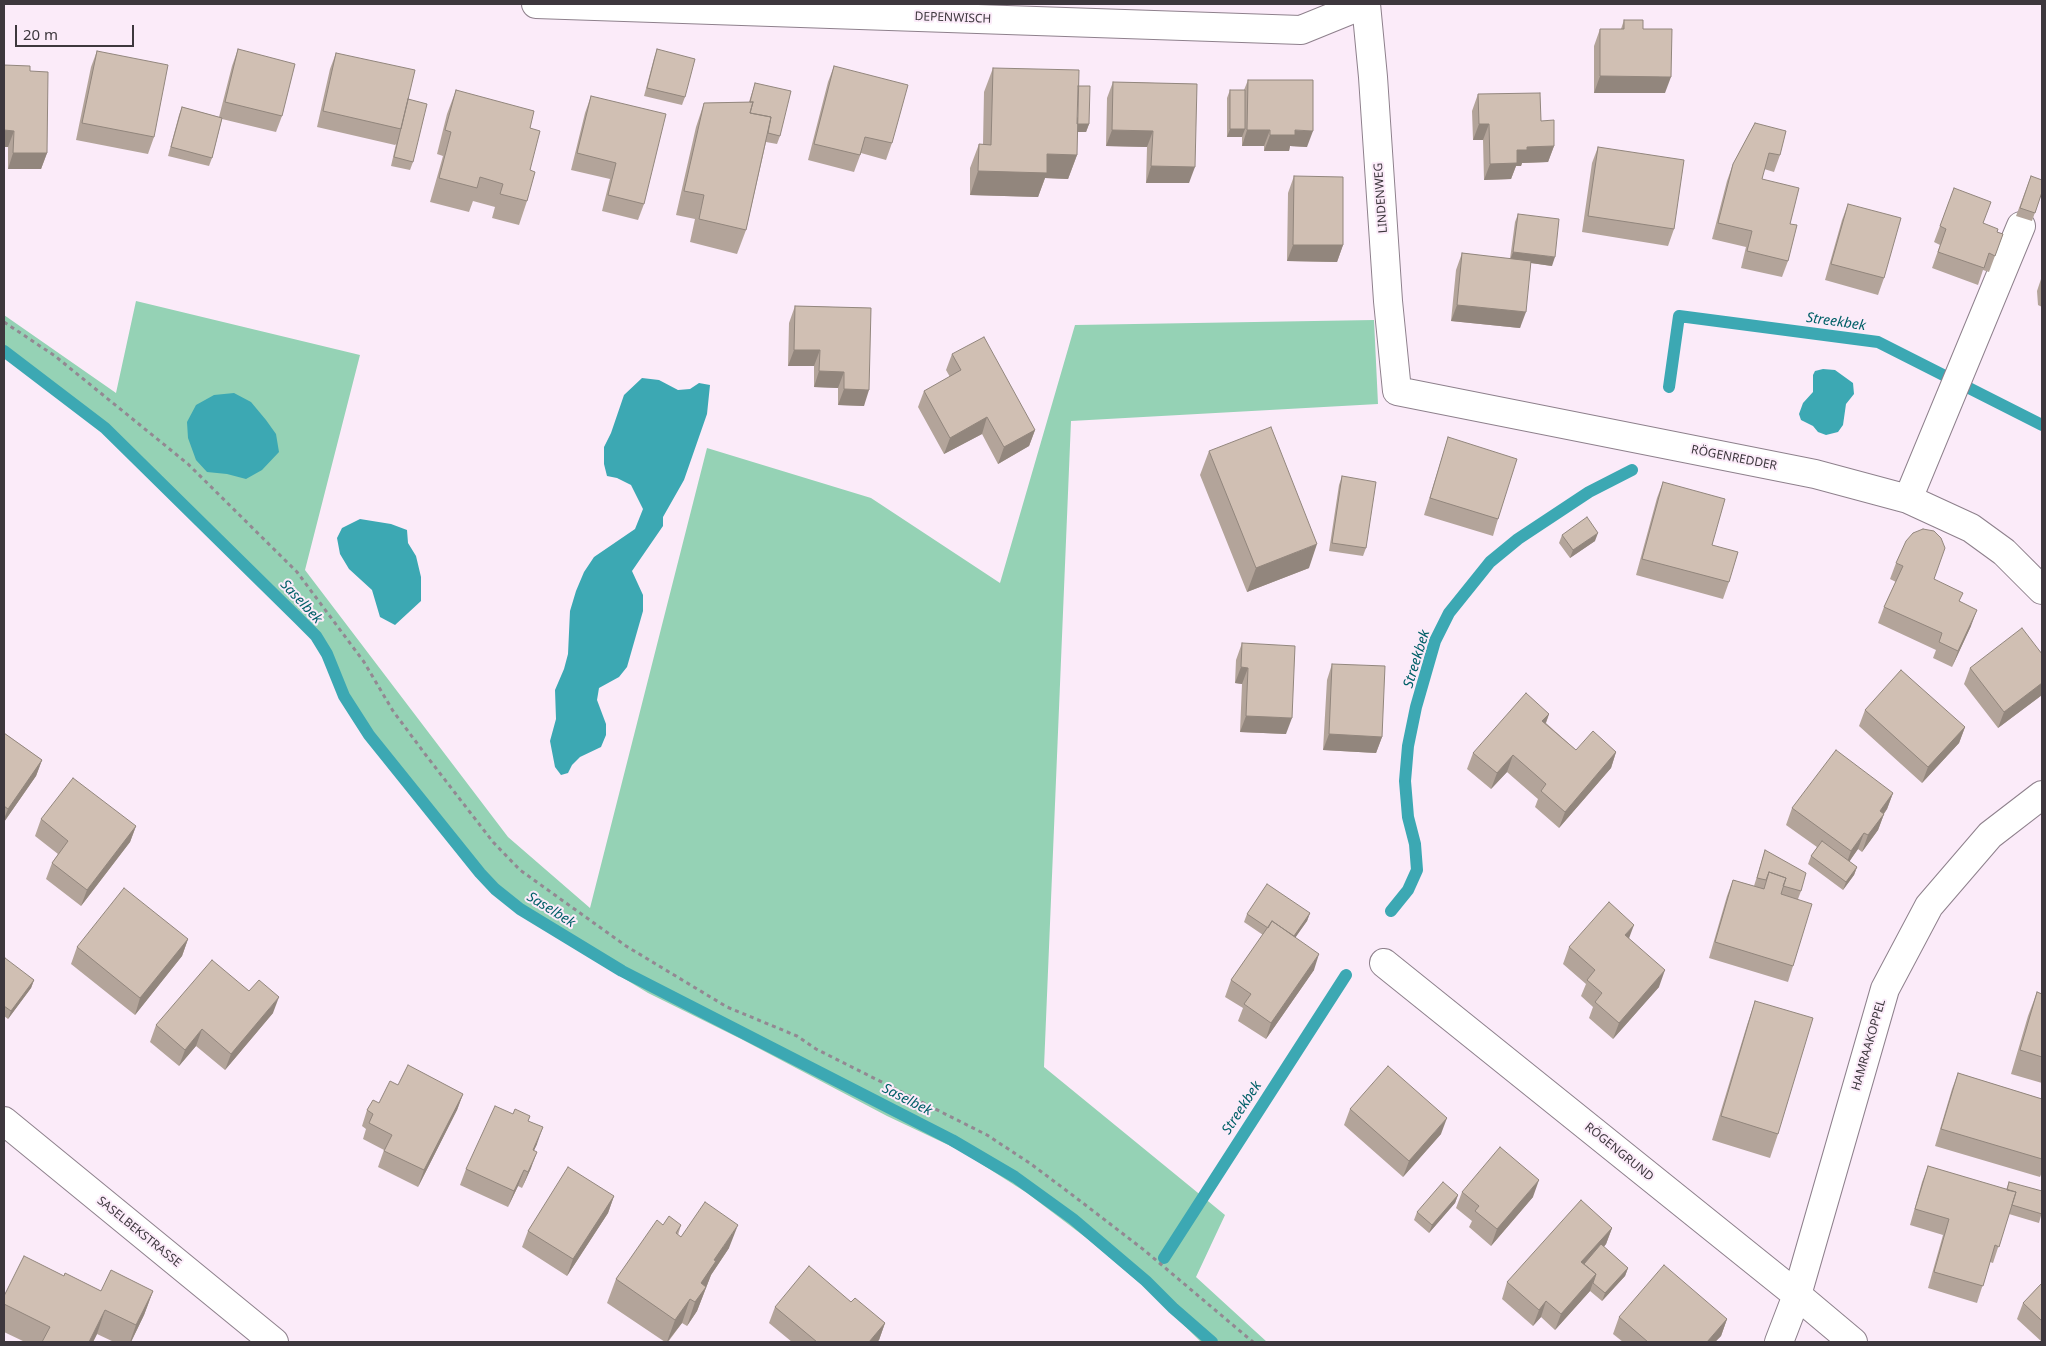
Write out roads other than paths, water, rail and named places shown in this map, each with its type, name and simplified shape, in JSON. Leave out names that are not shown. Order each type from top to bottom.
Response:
[{"type":"street","name":"DEPENWISCH","points":[[536,4],[1300,30],[1366,4]]},
{"type":"street","name":"LINDENWEG","points":[[1366,4],[1373,78],[1388,301],[1397,391]]},
{"type":"street","points":[[1908,499],[2021,226]]},
{"type":"street","name":"RÖGENREDDER","points":[[1397,391],[1816,474],[1908,499],[1971,528],[2004,552],[2042,590]]},
{"type":"street","name":"HAMRAAKOPPEL","points":[[1780,1342],[1797,1295],[1886,989],[1929,906],[1990,835],[2042,795]]},
{"type":"street","name":"RÖGENGRUND","points":[[1384,963],[1853,1342]]},
{"type":"street","name":"SASELBEKSTRASSE","points":[[4,1121],[274,1342]]},
{"type":"water","points":[[1823,369],[1835,370],[1853,383],[1854,394],[1846,404],[1843,425],[1838,432],[1826,435],[1818,432],[1813,426],[1801,420],[1799,414],[1803,403],[1813,392],[1813,375],[1815,371]]},
{"type":"water","points":[[642,378],[659,380],[678,390],[690,389],[699,383],[710,385],[707,414],[684,480],[663,517],[663,526],[632,571],[643,595],[643,611],[627,667],[619,677],[599,688],[597,700],[606,724],[606,735],[601,747],[580,757],[572,765],[568,773],[561,775],[555,767],[550,741],[556,719],[555,690],[568,654],[570,611],[576,591],[584,572],[594,557],[635,529],[643,509],[631,485],[617,478],[607,476],[604,464],[604,447],[611,433],[624,395]]},
{"type":"water","points":[[234,393],[251,402],[266,420],[276,434],[279,452],[262,470],[246,479],[227,474],[207,472],[196,460],[188,438],[187,422],[196,405],[214,395]]},
{"type":"water","points":[[360,519],[391,524],[407,530],[408,543],[416,556],[421,577],[421,601],[395,625],[380,617],[372,590],[349,569],[340,554],[337,538],[342,528]]},
{"type":"waterway","name":"Streekbek","points":[[1669,387],[1679,316],[1878,342],[2042,425]]},
{"type":"waterway","name":"Saselbek","points":[[4,351],[105,428],[316,636],[327,654],[344,696],[369,735],[495,889],[520,909],[622,971],[952,1140],[1015,1177],[1073,1219],[1146,1281],[1173,1308],[1212,1342]]},
{"type":"waterway","name":"Streekbek","points":[[1391,911],[1408,890],[1417,870],[1415,844],[1408,817],[1405,781],[1408,746],[1416,707],[1435,641],[1449,613],[1490,562],[1518,539],[1589,492],[1632,470]]},
{"type":"waterway","name":"Streekbek","points":[[1164,1258],[1346,975]]}]
